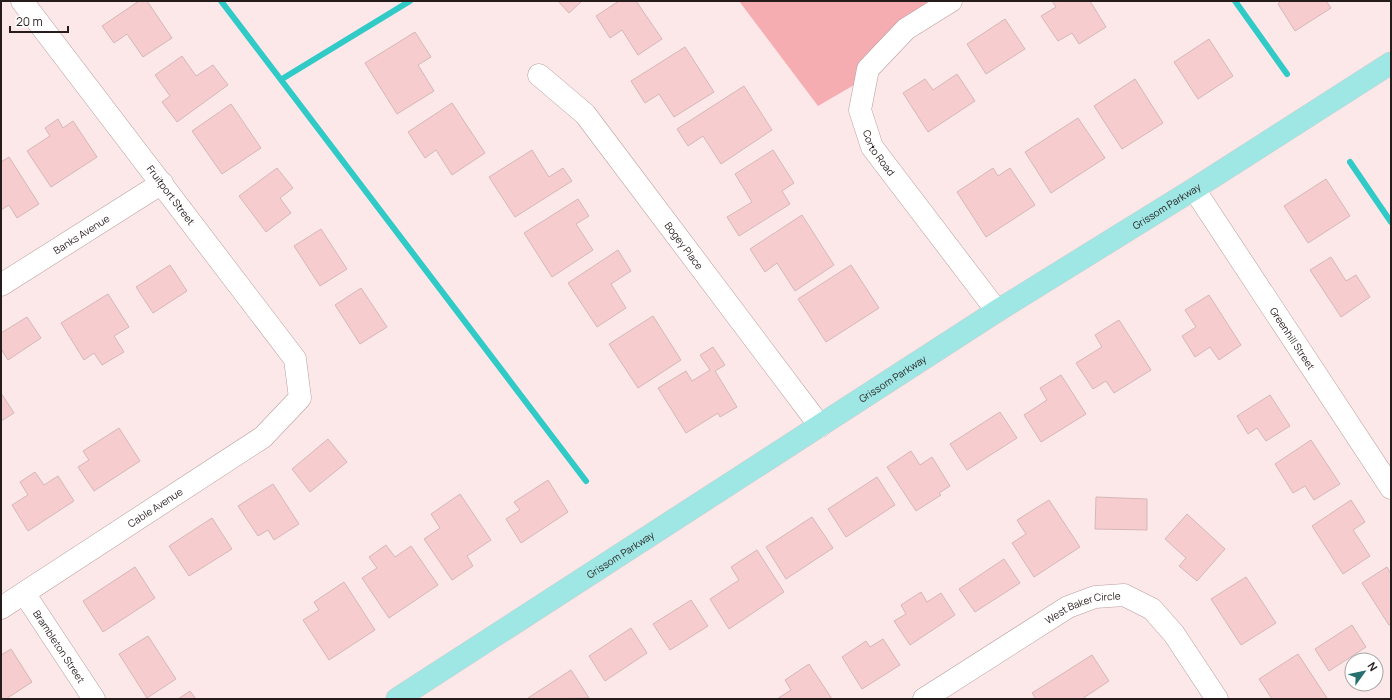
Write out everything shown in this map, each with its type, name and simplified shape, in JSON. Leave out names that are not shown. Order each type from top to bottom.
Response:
[{"type":"main road","name":"Grissom Parkway","points":[[397,699],[997,311],[1391,63]]},
{"type":"street","name":"Fruitport Street","points":[[22,1],[295,359],[300,398]]},
{"type":"street","name":"Corto Road","points":[[951,1],[906,29],[868,69],[860,110],[872,147],[997,311]]},
{"type":"street","name":"Bogey Place","points":[[539,75],[585,114],[820,426]]},
{"type":"street","name":"Banks Avenue","points":[[1,285],[162,183]]},
{"type":"street","name":"Greenhill Street","points":[[1194,188],[1391,488]]},
{"type":"street","name":"Cable Avenue","points":[[1,608],[263,437],[300,398]]},
{"type":"street","name":"Brambleton Street","points":[[24,593],[94,699]]},
{"type":"street","name":"West Baker Circle","points":[[924,699],[1068,607],[1095,597],[1124,595],[1152,610],[1174,634],[1217,699]]},
{"type":"shaded area","points":[[739,1],[932,1],[854,85],[818,106]]},
{"type":"building","points":[[139,1],[147,1],[172,38],[143,57],[127,34],[114,43],[102,26]]},
{"type":"building","points":[[558,1],[582,1],[569,13]]},
{"type":"building","points":[[619,1],[636,1],[662,39],[638,55],[622,30],[610,38],[596,16]]},
{"type":"building","points":[[1052,1],[1090,1],[1106,27],[1079,44],[1072,33],[1058,41],[1041,16],[1056,7]]},
{"type":"building","points":[[1281,1],[1326,1],[1331,8],[1295,31],[1278,4]]},
{"type":"building","points":[[1005,19],[1025,49],[986,74],[967,44]]},
{"type":"building","points":[[415,32],[431,57],[418,65],[434,91],[397,114],[365,63]]},
{"type":"building","points":[[1209,39],[1233,76],[1198,99],[1174,62]]},
{"type":"building","points":[[685,47],[714,92],[674,117],[659,94],[645,103],[631,81]]},
{"type":"building","points":[[182,56],[196,76],[213,65],[228,85],[177,122],[162,102],[170,96],[155,75]]},
{"type":"building","points":[[957,74],[975,101],[928,132],[903,93],[925,79],[933,90]]},
{"type":"building","points":[[1135,79],[1163,123],[1122,149],[1094,106]]},
{"type":"building","points":[[744,86],[772,130],[721,164],[703,136],[688,146],[677,129]]},
{"type":"building","points":[[452,103],[485,153],[452,175],[436,150],[425,158],[408,132]]},
{"type":"building","points":[[231,104],[261,148],[222,174],[192,131]]},
{"type":"building","points":[[1078,118],[1105,158],[1051,193],[1025,152]]},
{"type":"building","points":[[58,119],[63,128],[73,121],[97,157],[51,187],[27,151],[50,136],[45,128]]},
{"type":"building","points":[[532,150],[549,177],[563,168],[572,181],[515,217],[489,177]]},
{"type":"building","points":[[773,150],[794,183],[782,191],[790,204],[739,236],[727,217],[752,202],[735,174]]},
{"type":"building","points":[[9,157],[39,204],[17,218],[9,205],[1,210],[1,162]]},
{"type":"building","points":[[277,168],[293,188],[280,198],[291,213],[266,232],[239,196]]},
{"type":"building","points":[[993,168],[998,176],[1010,168],[1035,205],[986,237],[957,192]]},
{"type":"building","points":[[1326,179],[1350,216],[1308,243],[1284,206]]},
{"type":"building","points":[[578,199],[589,216],[576,224],[593,250],[552,277],[524,233]]},
{"type":"building","points":[[802,215],[834,265],[795,291],[777,263],[765,272],[750,249]]},
{"type":"building","points":[[321,229],[347,269],[320,286],[294,246]]},
{"type":"building","points":[[618,250],[631,271],[611,284],[626,308],[597,327],[568,283]]},
{"type":"building","points":[[1331,257],[1346,281],[1356,275],[1370,297],[1341,317],[1310,270]]},
{"type":"building","points":[[170,265],[187,291],[153,313],[136,287]]},
{"type":"building","points":[[851,265],[879,308],[826,342],[798,299]]},
{"type":"building","points":[[361,288],[387,327],[360,344],[335,305]]},
{"type":"building","points":[[108,294],[129,327],[114,336],[124,352],[102,365],[94,353],[84,360],[61,323]]},
{"type":"building","points":[[1209,295],[1241,345],[1219,360],[1210,347],[1195,357],[1182,336],[1196,327],[1185,310]]},
{"type":"building","points":[[653,316],[681,360],[638,388],[609,344]]},
{"type":"building","points":[[27,317],[41,338],[8,360],[1,349],[1,333]]},
{"type":"building","points":[[1119,320],[1151,370],[1114,393],[1106,381],[1093,389],[1076,363],[1102,347],[1095,335]]},
{"type":"building","points":[[713,347],[725,365],[715,371],[737,407],[720,417],[718,413],[686,433],[658,388],[686,371],[692,381],[710,370],[700,355]]},
{"type":"building","points":[[1061,375],[1086,414],[1041,442],[1024,415],[1047,400],[1040,388]]},
{"type":"building","points":[[1,393],[14,413],[1,421]]},
{"type":"building","points":[[1270,395],[1290,426],[1266,441],[1257,428],[1248,434],[1237,416]]},
{"type":"building","points":[[1000,412],[1017,438],[967,470],[950,444]]},
{"type":"building","points":[[119,428],[140,461],[94,491],[78,467],[89,460],[83,451]]},
{"type":"building","points":[[328,439],[347,462],[310,492],[292,469]]},
{"type":"building","points":[[1311,440],[1340,484],[1314,500],[1305,486],[1293,493],[1275,464]]},
{"type":"building","points":[[911,451],[920,465],[932,457],[950,486],[939,493],[941,495],[916,511],[887,467]]},
{"type":"building","points":[[35,472],[44,485],[58,476],[74,501],[28,531],[12,505],[28,495],[20,482]]},
{"type":"building","points":[[877,477],[895,505],[846,537],[828,509]]},
{"type":"building","points":[[548,480],[568,512],[521,543],[506,519],[520,510],[514,502]]},
{"type":"building","points":[[273,484],[299,524],[274,540],[268,530],[258,536],[238,506]]},
{"type":"building","points":[[460,494],[491,540],[467,556],[473,566],[452,580],[424,539],[440,528],[431,514]]},
{"type":"building","points":[[1096,497],[1147,499],[1147,530],[1095,529]]},
{"type":"building","points":[[1049,500],[1080,547],[1034,577],[1012,543],[1026,534],[1017,520]]},
{"type":"building","points":[[1351,500],[1365,522],[1353,530],[1370,556],[1343,574],[1312,526]]},
{"type":"building","points":[[1187,514],[1225,549],[1197,581],[1179,566],[1186,558],[1165,539]]},
{"type":"building","points":[[812,517],[833,548],[786,579],[766,547]]},
{"type":"building","points":[[212,518],[232,549],[189,576],[169,546]]},
{"type":"building","points":[[386,545],[395,557],[411,546],[438,585],[389,618],[362,578],[377,568],[369,557]]},
{"type":"building","points":[[757,550],[784,592],[729,629],[710,599],[739,580],[731,567]]},
{"type":"building","points":[[1004,559],[1020,583],[975,612],[959,589]]},
{"type":"building","points":[[135,567],[155,598],[103,632],[83,601]]},
{"type":"building","points":[[1387,567],[1391,574],[1391,624],[1389,625],[1362,583]]},
{"type":"building","points":[[1246,577],[1276,623],[1241,645],[1211,599]]},
{"type":"building","points":[[344,582],[375,630],[329,660],[303,620],[319,610],[314,602]]},
{"type":"building","points":[[921,592],[927,602],[941,593],[955,615],[910,645],[894,621],[906,614],[901,605]]},
{"type":"building","points":[[691,600],[708,626],[670,650],[653,624]]},
{"type":"building","points":[[1352,625],[1366,647],[1358,652],[1344,652],[1344,661],[1329,671],[1315,649]]},
{"type":"building","points":[[631,628],[647,653],[605,681],[589,656]]},
{"type":"building","points":[[148,636],[176,679],[147,698],[119,654]]},
{"type":"building","points":[[883,639],[900,665],[862,689],[842,657],[866,641],[870,647]]},
{"type":"building","points":[[11,649],[32,682],[6,699],[1,699],[1,655]]},
{"type":"building","points":[[1298,654],[1327,698],[1272,699],[1259,679]]},
{"type":"building","points":[[1092,655],[1109,681],[1082,699],[1036,699],[1032,693]]},
{"type":"building","points":[[809,664],[832,699],[777,699],[791,690],[785,680]]},
{"type":"building","points":[[571,670],[589,698],[528,698]]},
{"type":"building","points":[[190,691],[196,699],[178,699]]},
{"type":"waterway","points":[[221,1],[586,481]]},
{"type":"waterway","points":[[282,79],[410,1]]},
{"type":"waterway","points":[[1235,1],[1287,74]]},
{"type":"waterway","points":[[1350,162],[1391,222]]}]
